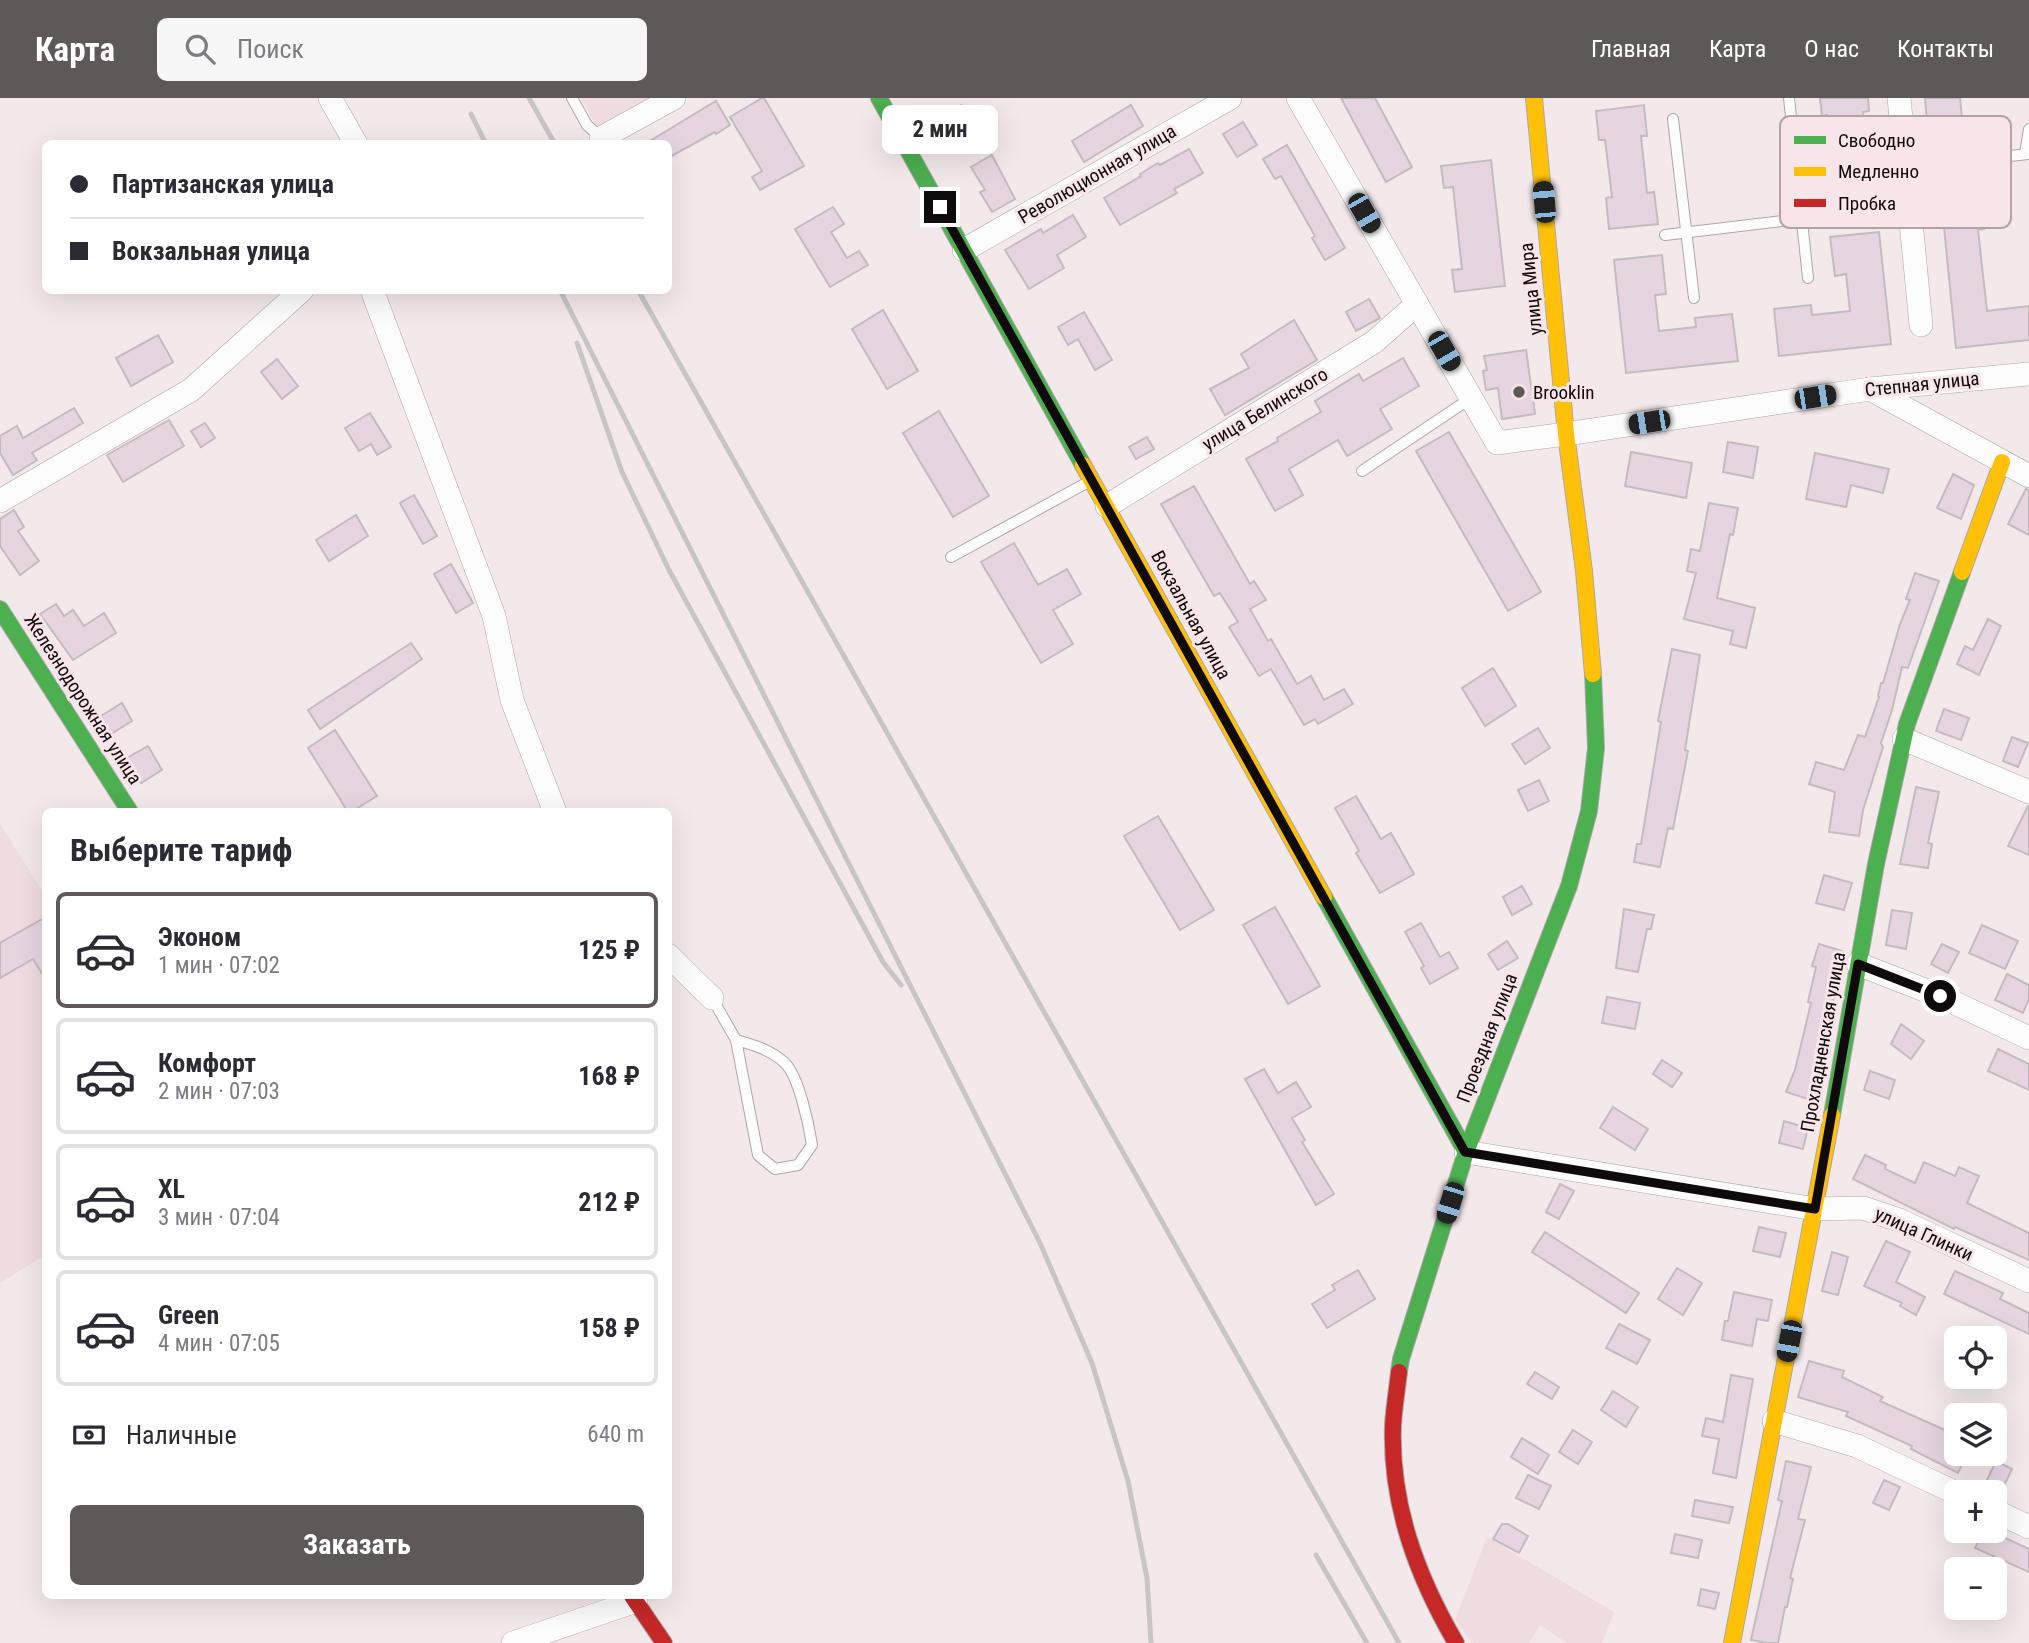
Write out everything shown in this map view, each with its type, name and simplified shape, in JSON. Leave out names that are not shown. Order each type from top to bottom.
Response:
[{"type":"street","points":[[330,98],[354,140]]},
{"type":"street","points":[[601,138],[674,98]]},
{"type":"street","name":"Вокзальная улица","points":[[879,98],[1465,1152]]},
{"type":"street","name":"Революционная улица","points":[[964,250],[1230,98]]},
{"type":"street","points":[[1298,98],[1471,398]]},
{"type":"street","name":"улица Мира","points":[[1534,98],[1566,435]]},
{"type":"street","points":[[1899,98],[1901,116]]},
{"type":"street","points":[[1911,228],[1921,325]]},
{"type":"street","points":[[0,501],[191,390],[298,294]]},
{"type":"street","points":[[373,294],[494,616],[512,700],[553,808]]},
{"type":"street","name":"улица Белинского","points":[[1107,506],[1374,342],[1417,304]]},
{"type":"street","name":"Степная улица","points":[[1471,398],[1497,443],[1566,435],[1870,388],[2029,374]]},
{"type":"street","points":[[1870,388],[2029,476]]},
{"type":"street","name":"Проездная улица","points":[[1455,1643],[1433,1602],[1408,1541],[1395,1480],[1393,1425],[1401,1359],[1465,1152],[1569,886],[1589,811],[1596,748],[1593,663],[1566,435]]},
{"type":"street","name":"Прохладненская улица","points":[[1732,1643],[1815,1209],[1876,864],[1904,739],[2002,462]]},
{"type":"street","name":"Железнодорожная улица","points":[[0,608],[127,808]]},
{"type":"street","points":[[1904,739],[2029,792]]},
{"type":"street","points":[[672,959],[712,998]]},
{"type":"street","points":[[1858,964],[1940,996],[2029,1038]]},
{"type":"street","name":"улица Глинки","points":[[1465,1152],[1815,1209],[1863,1208],[1899,1220],[2029,1281]]},
{"type":"street","points":[[1774,1421],[1857,1446],[1944,1487]]},
{"type":"street","points":[[2007,1517],[2029,1527]]},
{"type":"street","points":[[513,1643],[631,1599]]},
{"type":"street","points":[[635,1599],[664,1643]]},
{"type":"lane","points":[[572,98],[587,125],[601,138]]},
{"type":"lane","points":[[1789,98],[1791,116]]},
{"type":"lane","points":[[1673,119],[1695,298]]},
{"type":"lane","points":[[2027,154],[2029,129]]},
{"type":"lane","points":[[1665,235],[1780,222]]},
{"type":"lane","points":[[1803,228],[1808,278]]},
{"type":"lane","points":[[1362,471],[1471,398]]},
{"type":"lane","points":[[951,557],[1092,479]]},
{"type":"lane","points":[[712,998],[736,1040],[758,1155],[775,1169],[798,1165],[812,1145],[806,1108],[787,1064],[762,1048],[736,1040]]},
{"type":"shaded area","points":[[581,98],[650,98],[597,127]]},
{"type":"shaded area","points":[[0,824],[42,891],[42,1257],[0,1283]]},
{"type":"shaded area","points":[[1487,1537],[1614,1612],[1602,1643],[1567,1643],[1540,1625],[1529,1643],[1473,1643],[1455,1620]]},
{"type":"building","points":[[762,98],[804,166],[760,190],[752,177],[762,171],[730,117]]},
{"type":"building","points":[[1341,98],[1375,98],[1412,167],[1386,182]]},
{"type":"building","points":[[1820,98],[1868,98],[1869,111],[1863,112],[1863,116],[1822,116]]},
{"type":"building","points":[[1925,98],[1960,98],[1962,116],[1926,116]]},
{"type":"building","points":[[716,101],[730,125],[672,156],[672,140],[652,140]]},
{"type":"building","points":[[961,105],[974,128],[953,140],[940,117]]},
{"type":"building","points":[[1131,105],[1143,126],[1084,162],[1072,141]]},
{"type":"building","points":[[1644,105],[1647,136],[1641,136],[1647,193],[1654,192],[1658,224],[1609,229],[1606,198],[1612,197],[1605,140],[1599,140],[1596,111]]},
{"type":"building","points":[[1243,122],[1257,145],[1237,157],[1223,134]]},
{"type":"building","points":[[1287,145],[1345,248],[1325,260],[1312,238],[1315,236],[1281,176],[1275,179],[1263,159]]},
{"type":"building","points":[[1189,149],[1203,173],[1174,189],[1177,193],[1120,225],[1104,198],[1158,163],[1160,165]]},
{"type":"building","points":[[992,155],[1015,199],[992,212],[980,192],[985,190],[971,167]]},
{"type":"building","points":[[1491,160],[1505,286],[1455,292],[1452,270],[1462,269],[1453,187],[1444,188],[1441,166]]},
{"type":"building","points":[[833,207],[844,224],[831,232],[847,258],[859,251],[868,265],[830,287],[795,229]]},
{"type":"building","points":[[1073,215],[1086,237],[1057,255],[1064,268],[1029,289],[1005,250],[1041,229],[1043,233]]},
{"type":"building","points":[[1944,228],[1984,228],[1978,230],[1987,311],[2029,306],[2029,340],[1956,348]]},
{"type":"building","points":[[1879,232],[1891,344],[1779,356],[1774,309],[1811,305],[1812,315],[1850,311],[1846,274],[1835,276],[1830,237]]},
{"type":"building","points":[[1662,255],[1666,294],[1655,295],[1659,331],[1696,327],[1695,318],[1732,314],[1738,361],[1626,373],[1614,260]]},
{"type":"building","points":[[1369,299],[1380,318],[1356,331],[1346,312]]},
{"type":"building","points":[[883,310],[918,371],[887,389],[852,329]]},
{"type":"building","points":[[1084,312],[1112,360],[1095,370],[1078,339],[1068,345],[1058,327]]},
{"type":"building","points":[[1294,320],[1317,360],[1225,415],[1210,389],[1249,368],[1241,354]]},
{"type":"building","points":[[158,335],[173,362],[131,386],[116,358]]},
{"type":"building","points":[[1526,350],[1535,414],[1502,419],[1498,388],[1486,390],[1483,371],[1487,370],[1484,356]]},
{"type":"building","points":[[1403,358],[1419,386],[1380,409],[1392,429],[1347,456],[1338,440],[1289,469],[1303,495],[1275,511],[1246,459],[1321,412],[1315,401],[1359,374],[1363,381]]},
{"type":"building","points":[[277,359],[298,386],[282,399],[261,372]]},
{"type":"building","points":[[74,408],[83,423],[32,453],[37,460],[13,475],[0,453],[0,436],[17,426],[23,438]]},
{"type":"building","points":[[939,411],[989,496],[953,517],[903,433]]},
{"type":"building","points":[[370,413],[391,447],[377,455],[371,444],[359,451],[345,428]]},
{"type":"building","points":[[169,420],[184,446],[123,482],[107,455]]},
{"type":"building","points":[[205,423],[215,438],[201,447],[191,431]]},
{"type":"building","points":[[1449,432],[1541,592],[1508,611],[1416,451]]},
{"type":"building","points":[[1147,437],[1154,449],[1136,459],[1129,447]]},
{"type":"building","points":[[1728,442],[1758,447],[1753,478],[1723,472]]},
{"type":"building","points":[[1631,452],[1692,463],[1686,498],[1625,486]]},
{"type":"building","points":[[1815,453],[1889,469],[1883,493],[1851,485],[1846,507],[1806,499]]},
{"type":"building","points":[[1953,474],[1974,485],[1961,519],[1937,508]]},
{"type":"building","points":[[1194,486],[1250,584],[1254,581],[1266,600],[1250,609],[1297,684],[1311,676],[1324,700],[1344,689],[1353,704],[1318,724],[1315,719],[1304,725],[1271,669],[1259,676],[1229,627],[1238,622],[1220,593],[1214,596],[1161,504]]},
{"type":"building","points":[[2026,489],[2029,490],[2029,535],[2008,524]]},
{"type":"building","points":[[414,495],[437,536],[423,544],[400,503]]},
{"type":"building","points":[[1709,503],[1738,508],[1717,598],[1755,608],[1746,648],[1730,644],[1733,631],[1684,619],[1696,573],[1687,571],[1691,549],[1700,551]]},
{"type":"building","points":[[14,510],[24,527],[18,531],[39,561],[20,575],[0,546],[0,519]]},
{"type":"building","points":[[356,515],[368,536],[329,561],[316,540]]},
{"type":"building","points":[[1014,543],[1038,585],[1067,569],[1081,594],[1053,610],[1073,644],[1041,663],[981,562]]},
{"type":"building","points":[[451,564],[473,603],[456,613],[434,574]]},
{"type":"building","points":[[1915,573],[1939,581],[1908,668],[1902,667],[1881,743],[1883,747],[1863,810],[1859,836],[1829,832],[1835,792],[1809,784],[1816,762],[1844,770],[1858,735],[1865,737],[1910,600],[1906,599]]},
{"type":"building","points":[[56,604],[64,616],[73,610],[84,626],[104,613],[116,633],[73,660],[40,614]]},
{"type":"building","points":[[1988,619],[2001,626],[1979,675],[1957,664],[1965,646],[1973,650]]},
{"type":"building","points":[[411,643],[422,659],[320,729],[308,710]]},
{"type":"building","points":[[1672,649],[1700,655],[1685,750],[1688,751],[1673,829],[1668,828],[1660,867],[1634,862],[1637,844],[1641,844],[1661,722],[1658,721]]},
{"type":"building","points":[[1493,668],[1516,706],[1485,726],[1462,688]]},
{"type":"building","points":[[122,703],[132,721],[111,734],[101,716]]},
{"type":"building","points":[[1944,709],[1969,718],[1961,740],[1936,731]]},
{"type":"building","points":[[1538,728],[1550,748],[1525,764],[1512,744]]},
{"type":"building","points":[[335,730],[377,796],[358,808],[346,808],[308,748]]},
{"type":"building","points":[[2012,737],[2028,743],[2018,767],[2003,761]]},
{"type":"building","points":[[148,746],[162,770],[141,783],[127,758]]},
{"type":"building","points":[[1539,780],[1549,801],[1528,811],[1518,790]]},
{"type":"building","points":[[1916,787],[1939,792],[1928,843],[1932,844],[1928,868],[1900,864]]},
{"type":"building","points":[[1356,796],[1381,839],[1391,833],[1414,874],[1380,893],[1356,853],[1359,851],[1335,808]]},
{"type":"building","points":[[2029,806],[2029,855],[2008,846]]},
{"type":"building","points":[[1158,816],[1214,910],[1180,930],[1124,836]]},
{"type":"building","points":[[1824,875],[1852,883],[1844,910],[1816,903]]},
{"type":"building","points":[[1522,886],[1532,904],[1512,915],[1503,897]]},
{"type":"building","points":[[1275,907],[1320,986],[1288,1004],[1243,925]]},
{"type":"building","points":[[1624,909],[1654,915],[1651,929],[1647,929],[1638,972],[1616,968]]},
{"type":"building","points":[[1892,910],[1912,913],[1906,949],[1886,945]]},
{"type":"building","points":[[42,919],[42,974],[33,959],[0,978],[0,943]]},
{"type":"building","points":[[1421,923],[1440,957],[1449,952],[1458,968],[1430,984],[1421,968],[1424,966],[1405,932]]},
{"type":"building","points":[[1982,925],[2018,941],[2005,969],[1969,953]]},
{"type":"building","points":[[1507,941],[1518,958],[1498,970],[1488,954]]},
{"type":"building","points":[[1819,944],[1842,951],[1833,990],[1832,1008],[1815,1077],[1819,1078],[1811,1100],[1786,1092],[1795,1070],[1811,1003],[1808,1002],[1816,967],[1812,966]]},
{"type":"building","points":[[1942,944],[1959,952],[1948,973],[1931,964]]},
{"type":"building","points":[[2007,974],[2029,985],[2029,999],[2023,1013],[1995,1000]]},
{"type":"building","points":[[1607,997],[1640,1003],[1635,1029],[1602,1023]]},
{"type":"building","points":[[1901,1024],[1924,1041],[1911,1059],[1891,1044]]},
{"type":"building","points":[[1998,1049],[2029,1064],[2029,1090],[1988,1071]]},
{"type":"building","points":[[1662,1060],[1682,1073],[1672,1087],[1653,1074]]},
{"type":"building","points":[[1264,1069],[1278,1093],[1296,1082],[1311,1107],[1292,1118],[1305,1140],[1302,1142],[1334,1194],[1316,1205],[1245,1079]]},
{"type":"building","points":[[1870,1071],[1895,1080],[1889,1099],[1864,1090]]},
{"type":"building","points":[[1613,1107],[1648,1129],[1635,1150],[1600,1128]]},
{"type":"building","points":[[1784,1121],[1808,1128],[1803,1149],[1779,1143]]},
{"type":"building","points":[[1865,1155],[1886,1165],[1885,1169],[1915,1183],[1924,1162],[1955,1176],[1959,1167],[1979,1176],[1967,1203],[2029,1233],[2029,1260],[1955,1227],[1954,1229],[1853,1179]]},
{"type":"building","points":[[1560,1184],[1574,1191],[1559,1219],[1546,1212]]},
{"type":"building","points":[[1759,1227],[1786,1233],[1780,1257],[1753,1251]]},
{"type":"building","points":[[1545,1232],[1639,1293],[1626,1313],[1532,1252]]},
{"type":"building","points":[[1886,1241],[1910,1252],[1896,1282],[1925,1297],[1916,1315],[1900,1306],[1902,1303],[1864,1286]]},
{"type":"building","points":[[1832,1252],[1848,1257],[1838,1295],[1822,1291]]},
{"type":"building","points":[[1677,1268],[1702,1283],[1683,1315],[1658,1299]]},
{"type":"building","points":[[1358,1270],[1375,1299],[1327,1328],[1312,1304],[1335,1290],[1332,1285]]},
{"type":"building","points":[[1955,1271],[2003,1293],[2000,1299],[2029,1313],[2029,1334],[1944,1294]]},
{"type":"building","points":[[1734,1292],[1772,1300],[1768,1321],[1757,1319],[1752,1346],[1722,1340]]},
{"type":"building","points":[[1619,1324],[1650,1340],[1637,1364],[1606,1348]]},
{"type":"building","points":[[1809,1361],[1844,1371],[1842,1377],[1883,1397],[1880,1401],[1944,1430],[1944,1466],[1911,1449],[1912,1446],[1846,1416],[1848,1412],[1798,1397]]},
{"type":"building","points":[[1535,1372],[1559,1387],[1552,1399],[1527,1384]]},
{"type":"building","points":[[1731,1375],[1753,1379],[1736,1478],[1713,1473],[1719,1439],[1702,1436],[1706,1418],[1723,1422]]},
{"type":"building","points":[[1613,1391],[1638,1407],[1626,1427],[1601,1410]]},
{"type":"building","points":[[1573,1430],[1592,1442],[1578,1464],[1559,1452]]},
{"type":"building","points":[[1522,1438],[1549,1455],[1538,1474],[1511,1457]]},
{"type":"building","points":[[1786,1461],[1811,1467],[1798,1519],[1805,1520],[1790,1578],[1793,1579],[1778,1643],[1767,1643],[1751,1640],[1782,1501],[1778,1500]]},
{"type":"building","points":[[1944,1466],[1961,1466],[1958,1473]]},
{"type":"building","points":[[1994,1466],[2012,1469],[2007,1480],[1987,1480]]},
{"type":"building","points":[[1528,1475],[1551,1486],[1539,1509],[1516,1498]]},
{"type":"building","points":[[1884,1480],[1900,1487],[1889,1510],[1873,1503]]},
{"type":"building","points":[[1695,1500],[1733,1507],[1729,1523],[1692,1516]]},
{"type":"building","points":[[1502,1524],[1508,1524],[1528,1536],[1519,1553],[1493,1539]]},
{"type":"building","points":[[1675,1534],[1702,1540],[1698,1558],[1671,1553]]},
{"type":"building","points":[[2007,1539],[2029,1549],[2029,1572],[2007,1562],[2007,1557],[1995,1557],[1975,1548],[1977,1543],[2007,1543]]},
{"type":"building","points":[[1701,1589],[1719,1593],[1715,1609],[1698,1605]]},
{"type":"railway","points":[[529,98],[553,140]]},
{"type":"railway","points":[[471,114],[484,140]]},
{"type":"railway","points":[[562,294],[1040,1243],[1092,1363],[1128,1481],[1147,1578],[1151,1643]]},
{"type":"railway","points":[[640,294],[1399,1643]]},
{"type":"railway","points":[[577,343],[622,472],[669,570],[883,962],[901,985]]},
{"type":"railway","points":[[1316,1555],[1367,1643]]},
{"type":"traffic: fast","points":[[879,98],[1083,465]]},
{"type":"traffic: fast","points":[[1832,1115],[1876,864],[1907,724],[1962,572]]},
{"type":"traffic: fast","points":[[0,609],[127,808]]},
{"type":"traffic: fast","points":[[1399,1372],[1466,1152],[1569,886],[1589,811],[1596,748],[1593,674]]},
{"type":"traffic: fast","points":[[1324,897],[1466,1152]]},
{"type":"traffic: slow","points":[[1534,98],[1566,434],[1584,571],[1593,674]]},
{"type":"traffic: slow","points":[[1962,572],[2002,462]]},
{"type":"traffic: slow","points":[[1083,465],[1324,897]]},
{"type":"traffic: slow","points":[[1732,1643],[1832,1115]]},
{"type":"traffic: jam","points":[[1399,1372],[1393,1425],[1393,1454],[1401,1511],[1429,1592],[1456,1643]]},
{"type":"traffic: jam","points":[[634,1599],[664,1643]]},
{"type":"place","name":"Brooklin","points":[[1519,392]]},
{"type":"route","points":[[940,207],[1465,1152],[1815,1209],[1858,964],[1940,996]]}]
